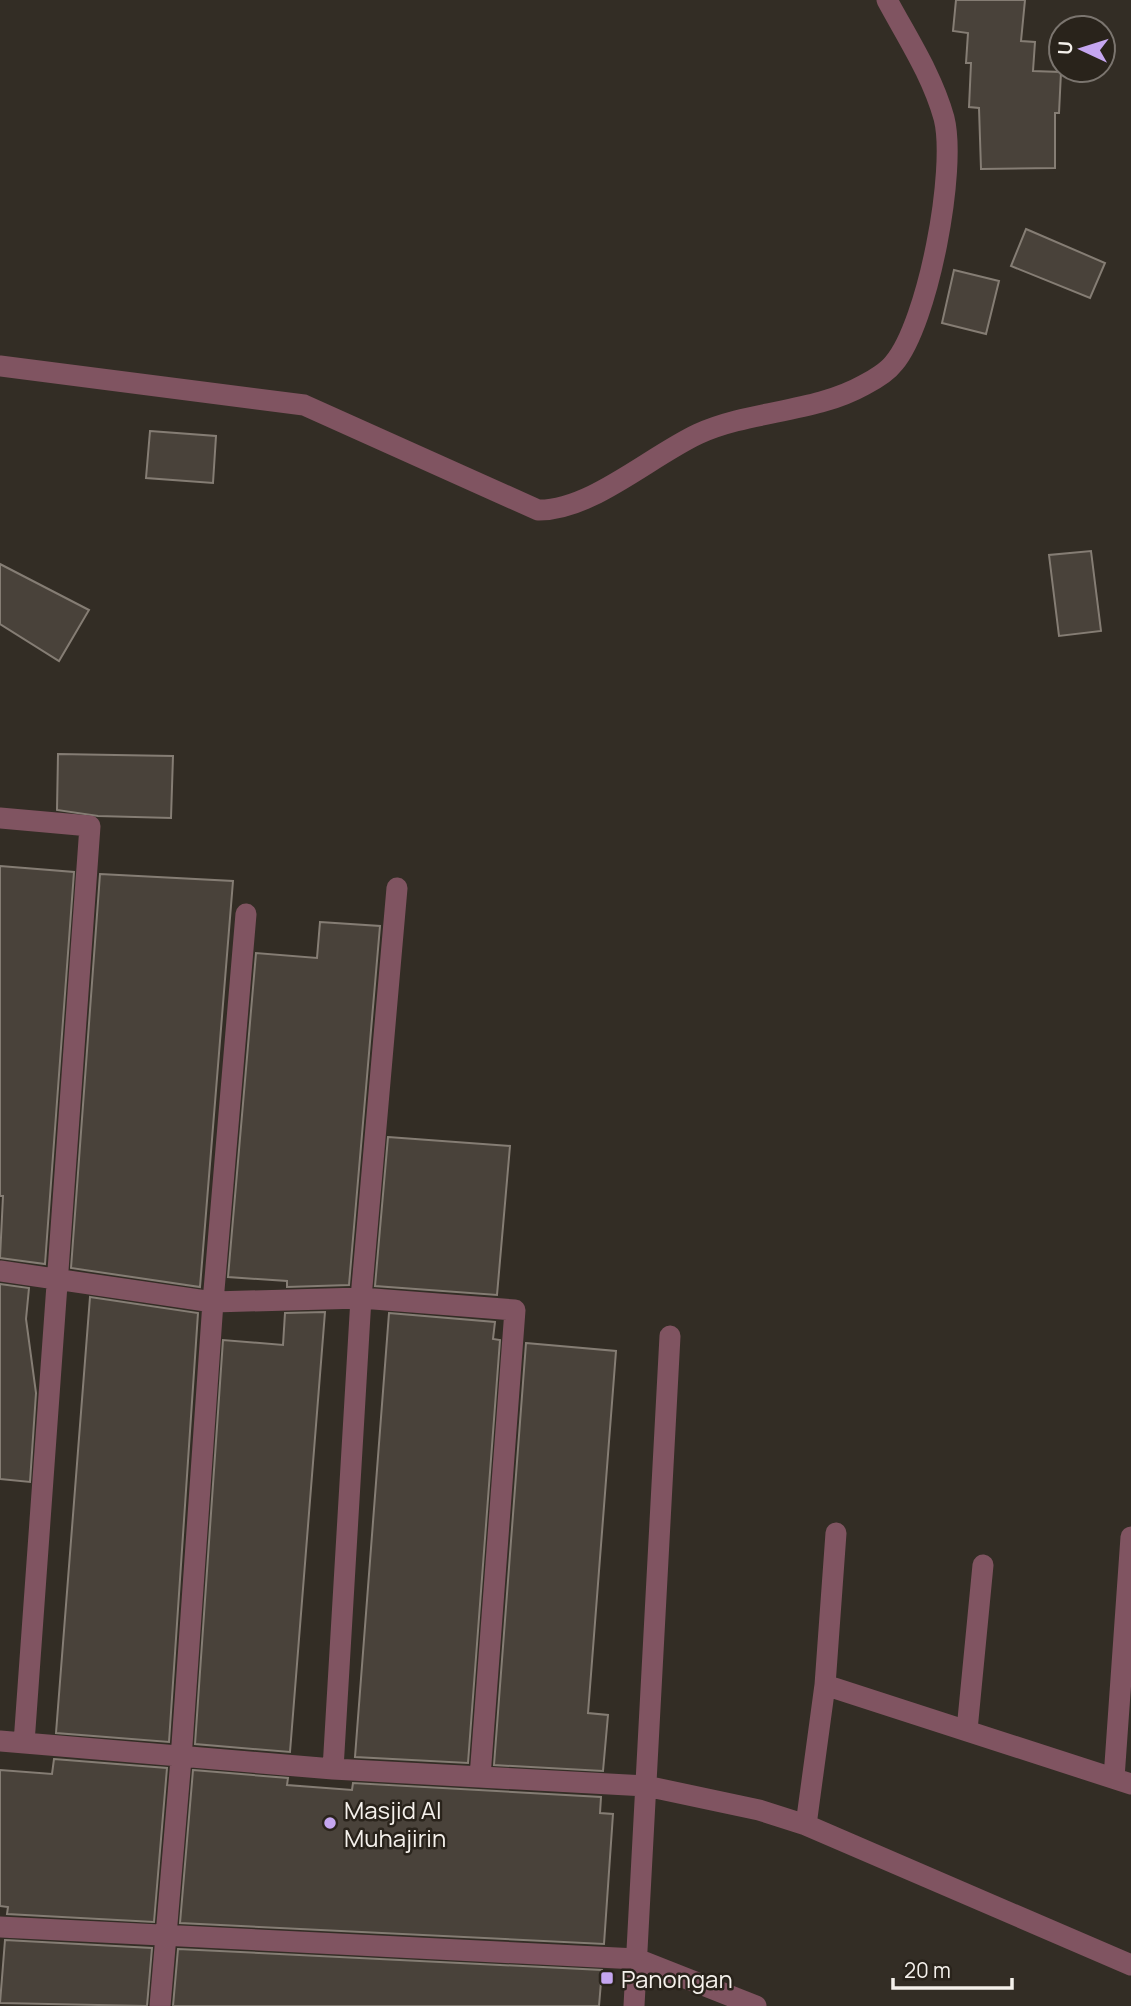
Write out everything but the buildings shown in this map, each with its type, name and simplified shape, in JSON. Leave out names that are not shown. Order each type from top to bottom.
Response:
[{"type":"street","points":[[0,366],[304,405],[538,510],[578,505],[659,454],[700,433],[741,418],[832,398],[864,385],[894,363],[914,327],[937,250],[945,187],[945,122],[931,77],[887,0]]},
{"type":"street","points":[[0,818],[90,826],[24,1743]]},
{"type":"street","points":[[333,1769],[361,1298],[397,888]]},
{"type":"street","points":[[160,2006],[168,1937],[213,1302],[246,914]]},
{"type":"street","points":[[0,1271],[213,1302],[361,1298],[516,1310],[480,1777]]},
{"type":"street","points":[[634,2006],[670,1336]]},
{"type":"street","points":[[806,1825],[825,1685],[836,1533]]},
{"type":"street","points":[[825,1685],[1123,1781],[1131,1537]]},
{"type":"street","points":[[967,1730],[983,1565]]},
{"type":"street","points":[[0,1741],[181,1759],[646,1786],[760,1810],[806,1825],[1131,1965]]},
{"type":"street","points":[[0,1927],[637,1959],[756,2006]]},
{"type":"place","name":"Masjid Al Muhajirin","points":[[330,1823]]},
{"type":"place","name":"Panongan","points":[[607,1978]]}]
